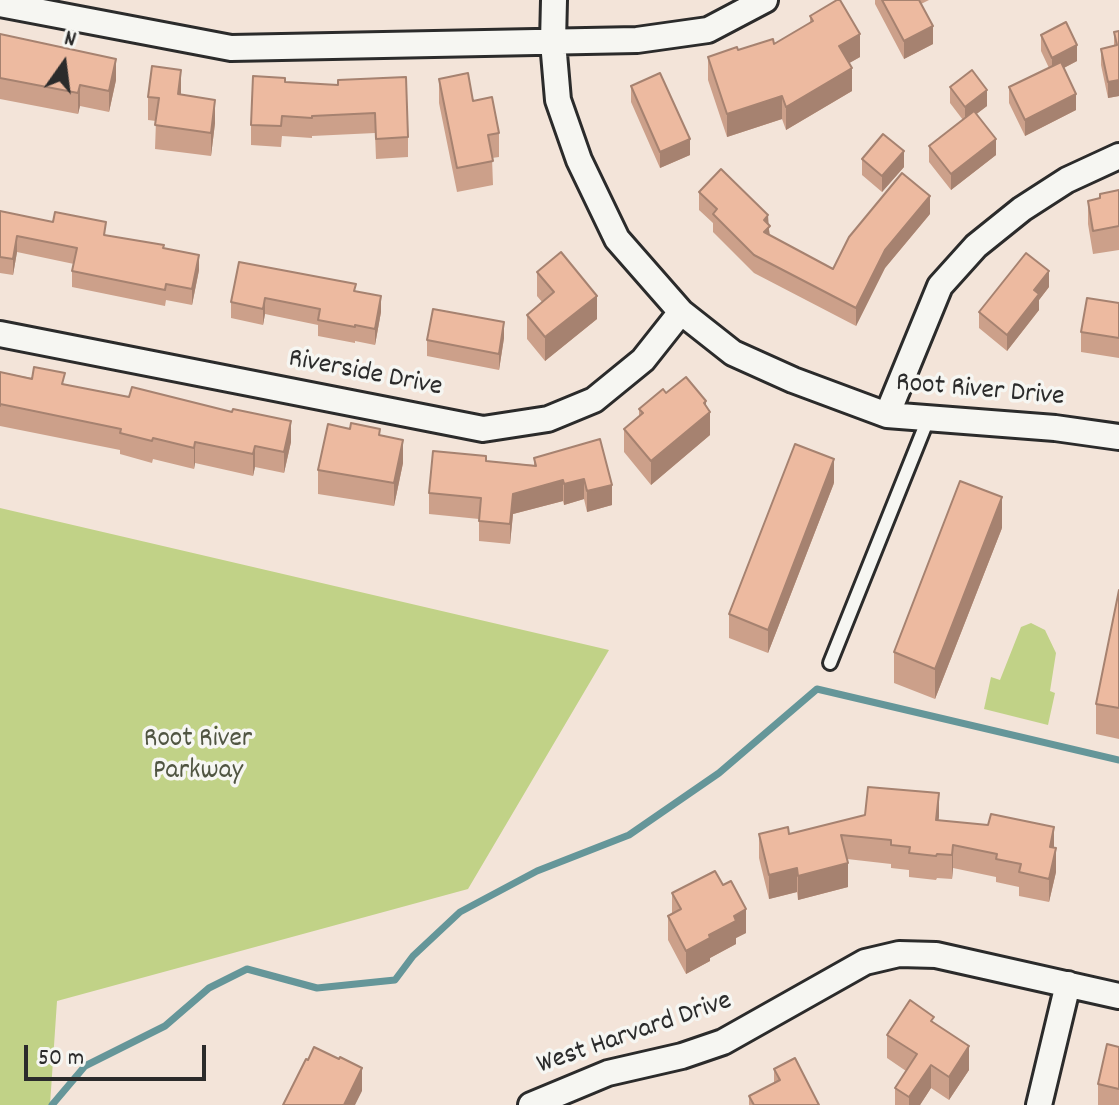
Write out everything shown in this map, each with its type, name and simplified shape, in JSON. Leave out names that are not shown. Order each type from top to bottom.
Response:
[{"type":"street","name":"Root River Drive","points":[[554,0],[553,42],[558,100],[579,160],[617,239],[681,312],[733,353],[793,380],[887,415],[1055,428],[1119,437]]},
{"type":"street","points":[[0,4],[231,48],[637,40],[708,30],[765,0]]},
{"type":"street","points":[[887,415],[940,286],[976,246],[1022,209],[1067,180],[1119,156]]},
{"type":"street","name":"Riverside Drive","points":[[0,334],[483,429],[548,419],[594,400],[643,360],[681,312]]},
{"type":"street","name":"West Harvard Drive","points":[[532,1104],[608,1073],[682,1056],[723,1042],[865,962],[899,954],[936,955],[1119,996]]},
{"type":"street","points":[[1039,1105],[1068,984]]},
{"type":"lane","points":[[830,663],[928,419]]},
{"type":"green space","name":"Root River Parkway","points":[[0,508],[609,650],[468,889],[57,1001],[50,1105],[0,1105]]},
{"type":"green space","points":[[1031,623],[1045,630],[1056,653],[1050,691],[1055,693],[1048,725],[984,709],[991,677],[1000,680],[1021,627]]},
{"type":"building","points":[[840,0],[860,34],[839,46],[852,68],[786,107],[782,96],[727,114],[708,57],[773,39],[774,44],[813,21],[810,16]]},
{"type":"building","points":[[882,0],[919,0],[933,26],[904,41]]},
{"type":"building","points":[[1066,22],[1077,45],[1052,58],[1041,35]]},
{"type":"building","points":[[1119,31],[1119,80],[1108,82],[1101,49],[1117,45],[1114,32]]},
{"type":"building","points":[[0,34],[116,59],[109,91],[80,85],[78,93],[0,78]]},
{"type":"building","points":[[1061,62],[1076,94],[1025,120],[1009,87]]},
{"type":"building","points":[[152,66],[181,70],[178,94],[215,100],[211,133],[155,125],[159,98],[148,97]]},
{"type":"building","points":[[972,70],[987,90],[965,107],[950,87]]},
{"type":"building","points":[[468,73],[473,101],[492,97],[499,133],[488,135],[493,161],[457,168],[439,79]]},
{"type":"building","points":[[660,73],[690,139],[660,152],[631,86]]},
{"type":"building","points":[[253,76],[285,78],[285,82],[338,85],[338,80],[406,77],[408,137],[376,139],[375,113],[312,118],[282,116],[281,126],[251,125]]},
{"type":"building","points":[[974,111],[996,139],[951,174],[929,146]]},
{"type":"building","points":[[883,134],[904,151],[882,176],[862,159]]},
{"type":"building","points":[[721,169],[768,215],[764,220],[770,226],[764,232],[833,269],[849,237],[902,173],[930,196],[885,250],[856,308],[754,255],[713,214],[717,209],[699,192]]},
{"type":"building","points":[[1119,190],[1119,226],[1093,231],[1088,201],[1100,198],[1100,194]]},
{"type":"building","points":[[0,211],[53,222],[55,212],[106,222],[104,235],[164,245],[163,248],[199,255],[192,289],[166,284],[165,290],[72,271],[77,248],[17,236],[13,259],[0,257]]},
{"type":"building","points":[[561,252],[597,296],[545,337],[527,315],[554,292],[537,272]]},
{"type":"building","points":[[1026,253],[1049,271],[1034,290],[1039,294],[1007,335],[979,312]]},
{"type":"building","points":[[239,262],[356,284],[354,291],[381,296],[375,329],[318,320],[320,309],[265,298],[263,309],[231,302]]},
{"type":"building","points":[[1087,298],[1119,303],[1119,338],[1081,332]]},
{"type":"building","points":[[433,309],[504,322],[499,354],[427,340]]},
{"type":"building","points":[[34,367],[65,373],[62,384],[129,397],[132,387],[232,412],[233,409],[291,421],[284,452],[255,446],[253,454],[195,442],[194,448],[153,438],[152,441],[120,433],[121,429],[0,404],[0,372],[32,379]]},
{"type":"building","points":[[686,377],[706,401],[704,403],[710,412],[651,461],[624,429],[643,413],[639,409],[663,389],[666,393]]},
{"type":"building","points":[[351,423],[380,429],[379,435],[403,440],[394,483],[318,470],[328,424],[350,429]]},
{"type":"building","points":[[600,439],[612,485],[587,491],[584,479],[564,484],[563,480],[513,494],[510,524],[479,521],[481,498],[429,493],[433,451],[486,456],[486,461],[536,466],[534,458]]},
{"type":"building","points":[[795,444],[834,459],[768,630],[729,614]]},
{"type":"building","points":[[960,481],[1002,497],[935,669],[894,652]]},
{"type":"building","points":[[1119,590],[1119,708],[1096,704]]},
{"type":"building","points":[[868,787],[939,793],[936,820],[988,825],[991,814],[1054,827],[1050,847],[1056,848],[1049,879],[1019,872],[1021,864],[996,859],[997,854],[953,845],[952,855],[909,853],[910,847],[891,845],[891,840],[841,835],[848,863],[798,876],[797,868],[769,875],[759,834],[788,827],[789,834],[865,815]]},
{"type":"building","points":[[715,871],[723,885],[731,881],[746,909],[734,916],[736,921],[686,951],[668,916],[681,909],[672,893]]},
{"type":"building","points":[[910,1000],[934,1017],[931,1021],[969,1046],[949,1077],[931,1065],[909,1097],[895,1088],[917,1054],[887,1035]]},
{"type":"building","points":[[1107,1044],[1119,1047],[1119,1089],[1098,1084]]},
{"type":"building","points":[[314,1047],[362,1068],[344,1105],[283,1105],[306,1059]]},
{"type":"building","points":[[795,1058],[819,1105],[754,1105],[749,1096],[780,1080],[774,1069]]},
{"type":"waterway","points":[[52,1105],[85,1066],[165,1026],[209,988],[247,969],[317,988],[395,980],[413,956],[460,912],[537,871],[629,835],[719,773],[817,689],[1119,760]]}]
